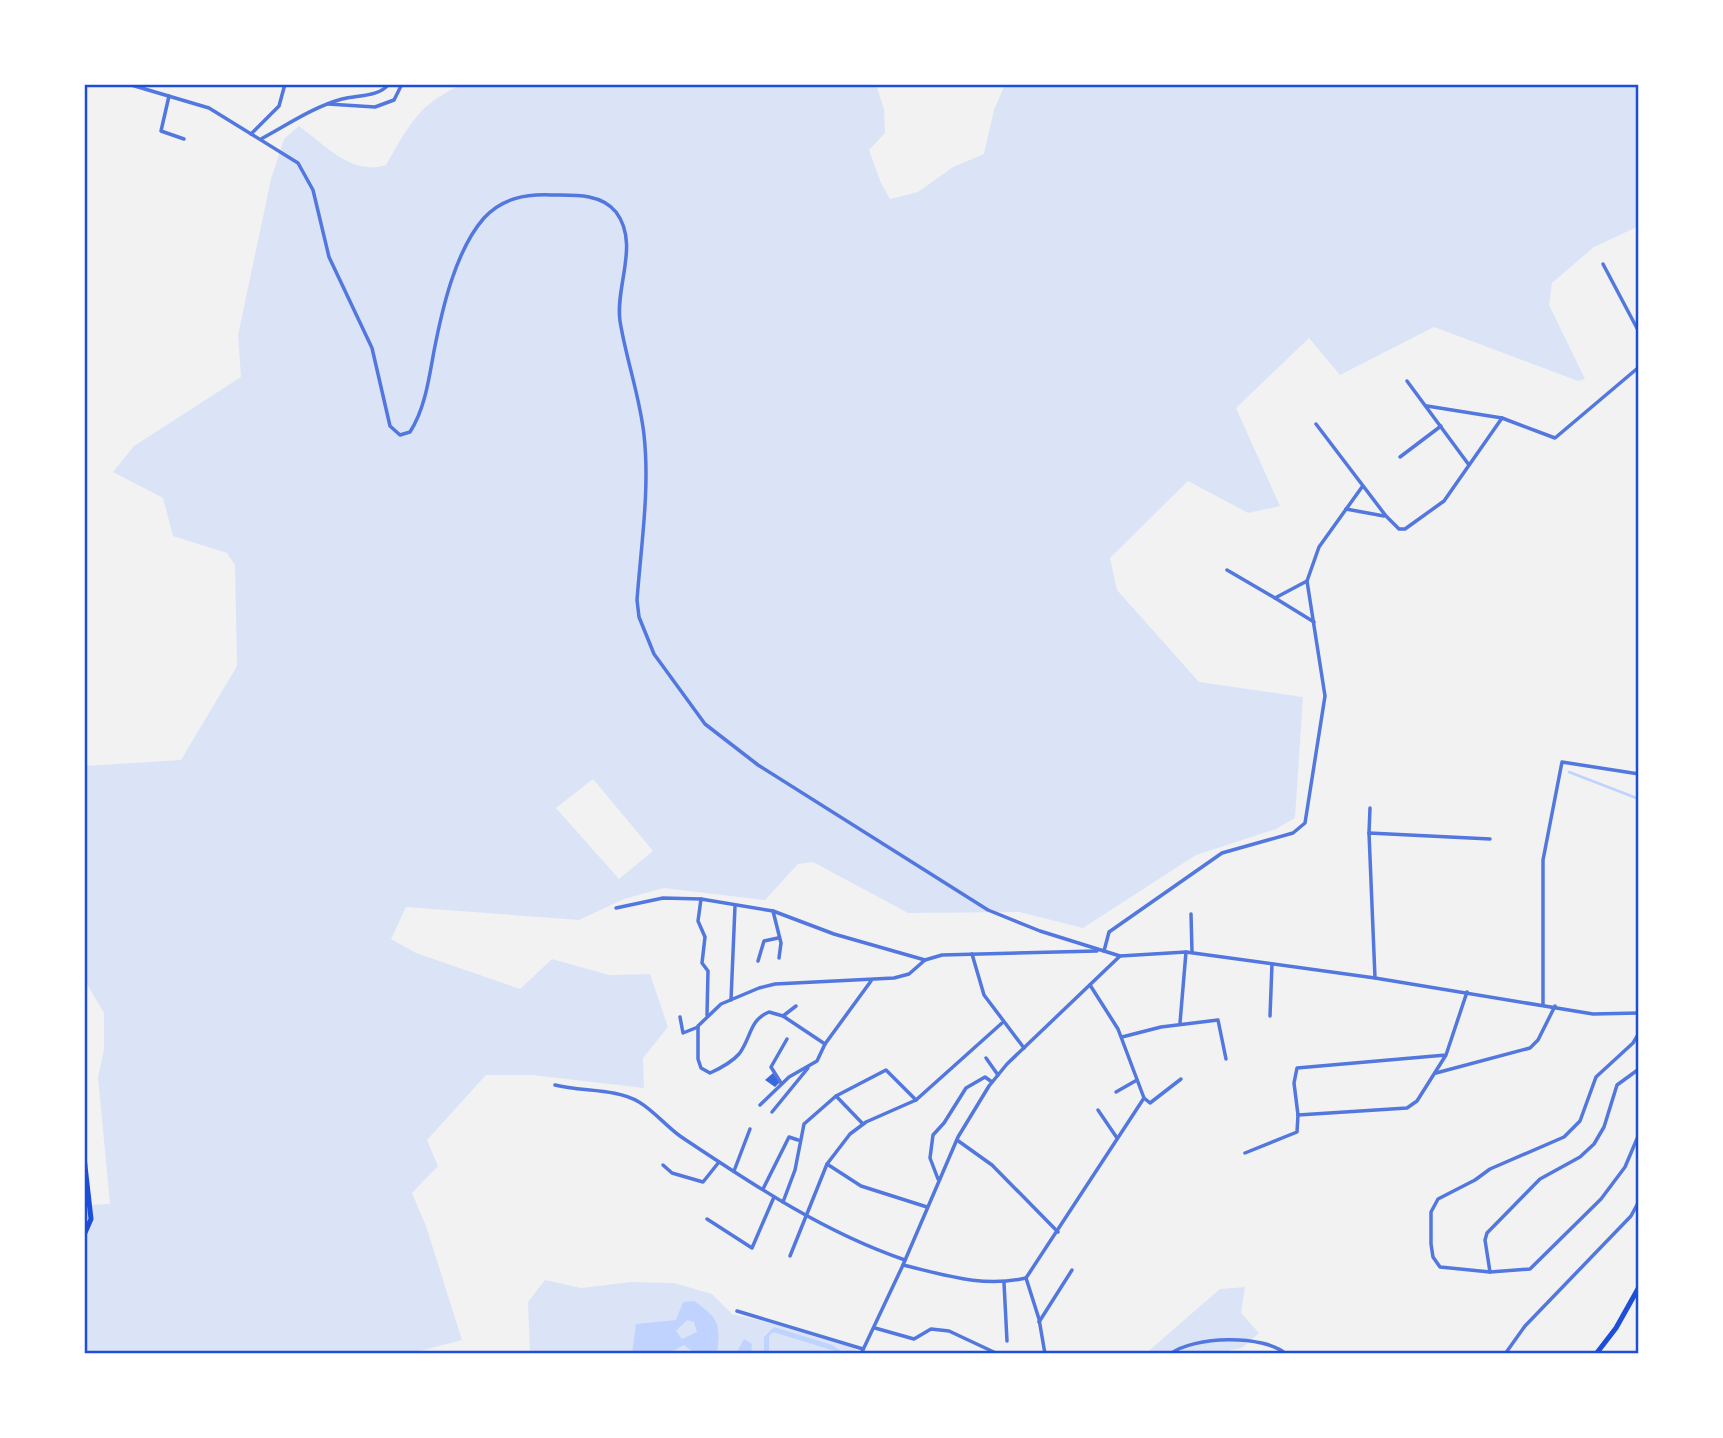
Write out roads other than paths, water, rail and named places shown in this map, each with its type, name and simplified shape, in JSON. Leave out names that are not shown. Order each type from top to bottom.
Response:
[{"type":"main road","points":[[84,1157],[91,1219],[84,1235]]},
{"type":"main road","points":[[1597,1354],[1616,1328],[1639,1287]]},
{"type":"street","points":[[128,84],[209,108],[298,163],[313,190],[329,257],[372,348],[389,422],[393,431],[400,435],[410,432],[416,421],[430,373],[442,307],[471,239],[485,216],[497,205],[511,199],[536,195],[592,197],[610,206],[617,214],[627,238],[620,320],[644,436],[639,617],[654,654],[705,724],[758,765],[988,910],[1120,956],[1186,952],[1376,978],[1606,1016],[1639,1013]]},
{"type":"street","points":[[251,134],[279,106],[285,84]]},
{"type":"street","points":[[261,139],[327,104],[375,93],[388,84]]},
{"type":"street","points":[[327,104],[375,107],[394,100],[402,84]]},
{"type":"street","points":[[169,96],[161,131],[184,139]]},
{"type":"street","points":[[1603,264],[1639,332]]},
{"type":"street","points":[[1427,406],[1502,418],[1555,438],[1639,367]]},
{"type":"street","points":[[1408,381],[1469,465]]},
{"type":"street","points":[[1316,424],[1362,487],[1399,528],[1410,527],[1444,501],[1502,418]]},
{"type":"street","points":[[1400,457],[1441,426]]},
{"type":"street","points":[[1101,951],[1109,932],[1213,858],[1293,833],[1306,822],[1325,696],[1307,581],[1319,547],[1362,487]]},
{"type":"street","points":[[1346,509],[1386,516]]},
{"type":"street","points":[[1227,570],[1314,622]]},
{"type":"street","points":[[1275,598],[1307,581]]},
{"type":"street","points":[[1543,1004],[1543,860],[1562,762],[1639,774]]},
{"type":"street","points":[[1370,808],[1376,978]]},
{"type":"street","points":[[1369,833],[1490,839]]},
{"type":"street","points":[[616,908],[663,898],[701,899],[773,911],[834,934],[925,960],[972,954],[1101,951]]},
{"type":"street","points":[[701,899],[698,922],[705,935],[702,963],[708,971],[707,1015]]},
{"type":"street","points":[[731,1000],[735,906]]},
{"type":"street","points":[[773,911],[781,943],[779,958]]},
{"type":"street","points":[[1191,914],[1192,953]]},
{"type":"street","points":[[758,961],[764,941],[778,938]]},
{"type":"street","points":[[1180,1023],[1186,952]]},
{"type":"street","points":[[972,954],[984,995],[1002,1023],[1024,1048]]},
{"type":"street","points":[[737,1311],[862,1352],[957,1140],[992,1082],[1120,956]]},
{"type":"street","points":[[680,1017],[683,1034],[698,1026],[707,1015],[731,1000],[775,984],[871,981],[909,974],[925,960]]},
{"type":"street","points":[[1270,1016],[1272,964]]},
{"type":"street","points":[[760,1105],[782,1083],[817,1061],[825,1044],[871,981]]},
{"type":"street","points":[[1090,985],[1122,1037],[1144,1098],[1152,1102],[1181,1079]]},
{"type":"street","points":[[1298,1115],[1407,1108],[1417,1101],[1446,1055],[1467,992]]},
{"type":"street","points":[[783,1016],[796,1006]]},
{"type":"street","points":[[1436,1073],[1530,1048],[1543,1031],[1555,1006]]},
{"type":"street","points":[[698,1026],[699,1064],[704,1072],[710,1073],[739,1054],[754,1022],[762,1015],[775,1012],[825,1044]]},
{"type":"street","points":[[1122,1037],[1180,1023],[1218,1020],[1226,1059]]},
{"type":"street","points":[[790,1256],[808,1218],[827,1164],[850,1134],[863,1124],[916,1100],[1002,1023]]},
{"type":"street","points":[[1639,1033],[1633,1043],[1596,1077],[1580,1121],[1564,1137],[1490,1169],[1475,1180],[1443,1194],[1434,1204],[1431,1212],[1431,1244],[1437,1265],[1490,1272],[1530,1269],[1541,1261],[1554,1243],[1614,1182],[1625,1167],[1639,1134]]},
{"type":"street","points":[[782,1083],[771,1067],[787,1039]]},
{"type":"street","points":[[1245,1153],[1297,1132],[1294,1083],[1297,1068],[1446,1055]]},
{"type":"street","points":[[986,1058],[998,1075]]},
{"type":"street","points":[[772,1112],[809,1066]]},
{"type":"street","points":[[1490,1272],[1487,1233],[1540,1179],[1580,1157],[1594,1144],[1604,1127],[1617,1085],[1639,1069]]},
{"type":"street","points":[[783,1202],[794,1170],[798,1140],[804,1124],[836,1096],[886,1070],[916,1100]]},
{"type":"street","points":[[939,1179],[930,1158],[933,1135],[971,1083],[985,1077],[992,1082]]},
{"type":"street","points":[[1116,1092],[1137,1080]]},
{"type":"street","points":[[555,1085],[597,1091],[639,1102],[671,1130],[808,1218],[904,1263],[982,1283],[1004,1283],[1026,1278],[1144,1098]]},
{"type":"street","points":[[836,1096],[863,1124]]},
{"type":"street","points":[[1098,1110],[1117,1138]]},
{"type":"street","points":[[734,1171],[750,1129]]},
{"type":"street","points":[[763,1189],[789,1136],[798,1140]]},
{"type":"street","points":[[957,1140],[992,1165],[1058,1232]]},
{"type":"street","points":[[663,1165],[672,1173],[704,1182],[719,1162]]},
{"type":"street","points":[[827,1164],[861,1186],[927,1207]]},
{"type":"street","points":[[707,1219],[752,1248],[774,1197]]},
{"type":"street","points":[[1505,1354],[1525,1326],[1631,1216],[1639,1201]]},
{"type":"street","points":[[1039,1322],[1072,1270]]},
{"type":"street","points":[[1026,1278],[1045,1354]]},
{"type":"street","points":[[1004,1283],[1007,1341]]},
{"type":"street","points":[[874,1328],[914,1339],[931,1329],[949,1331],[998,1354]]},
{"type":"street","points":[[1170,1354],[1177,1349],[1206,1343],[1250,1340],[1266,1343],[1286,1354]]},
{"type":"water","points":[[694,1301],[713,1318],[719,1336],[717,1354],[696,1354],[684,1345],[668,1354],[632,1354],[636,1324],[676,1320],[683,1302]],"holes":[[[687,1320],[694,1322],[697,1332],[682,1339],[676,1331]]]},
{"type":"water","points":[[774,1327],[832,1345],[845,1354],[773,1332],[769,1336],[769,1354],[764,1354],[764,1337]]},
{"type":"water","points":[[744,1339],[752,1344],[751,1354],[736,1354]]},
{"type":"waterway","points":[[1569,772],[1639,799]]}]
